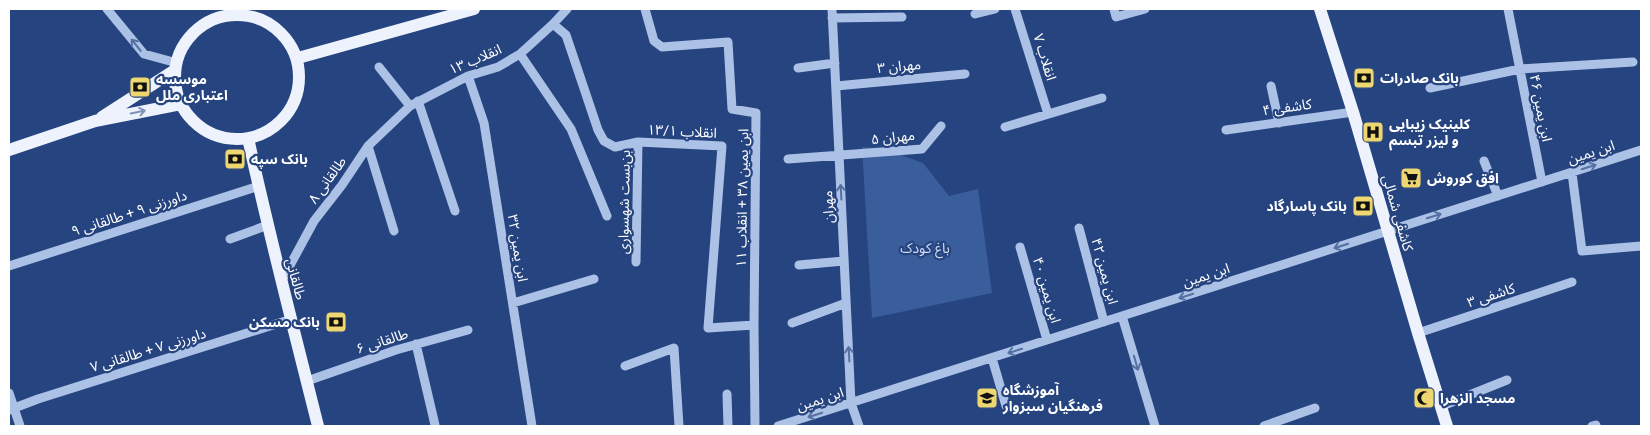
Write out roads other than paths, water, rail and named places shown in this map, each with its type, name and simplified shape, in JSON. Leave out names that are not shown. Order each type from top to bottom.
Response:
[{"type":"main road","points":[[298,58],[474,9]]},
{"type":"main road","name":"کاشفی شمالی","points":[[1320,9],[1353,112],[1447,426]]},
{"type":"main road","points":[[216,13],[242,14],[266,21],[286,36],[298,58],[300,84],[291,109],[273,128],[248,138],[222,137],[198,125],[181,104],[176,87],[176,66],[182,48],[191,35],[216,13]]},
{"type":"main road","points":[[95,121],[176,66]]},
{"type":"main road","points":[[9,150],[95,121],[181,104]]},
{"type":"main road","name":"طالقانی","points":[[248,138],[281,283],[292,319],[318,426]]},
{"type":"street","points":[[107,9],[144,54],[176,66]]},
{"type":"street","name":"انقلاب ۱۳","points":[[414,103],[468,76],[498,67],[520,54],[567,9]]},
{"type":"street","name":"ابن یمین ۳۸ + انقلاب ۱۱","points":[[644,9],[654,41],[662,47],[728,42],[732,109],[756,113],[755,426]]},
{"type":"street","points":[[975,14],[995,9]]},
{"type":"street","name":"انقلاب ۷","points":[[1015,9],[1048,114]]},
{"type":"street","points":[[1114,9],[1116,17],[1145,9]]},
{"type":"street","name":"ابن یمین ۴۶","points":[[1508,9],[1542,182]]},
{"type":"street","points":[[832,14],[902,17]]},
{"type":"street","name":"مهران","points":[[832,14],[851,403],[859,426]]},
{"type":"street","name":"انقلاب ۱۳/۱","points":[[553,24],[566,35],[598,130],[604,141],[615,147],[638,142],[722,146],[708,328],[754,325]]},
{"type":"street","points":[[520,54],[571,129],[607,216]]},
{"type":"street","points":[[1430,88],[1520,69],[1633,62]]},
{"type":"street","points":[[798,68],[835,63]]},
{"type":"street","points":[[379,67],[414,103],[456,211]]},
{"type":"street","name":"مهران ۳","points":[[836,86],[964,74]]},
{"type":"street","name":"ابن یمین ۳۲","points":[[468,76],[484,123],[532,426]]},
{"type":"street","points":[[1271,86],[1279,123]]},
{"type":"street","points":[[1005,127],[1102,98]]},
{"type":"street","name":"طالقانی ۸","points":[[281,283],[314,221],[342,186],[368,146],[414,103]]},
{"type":"street","name":"کاشفی ۴","points":[[1226,130],[1353,112]]},
{"type":"street","name":"مهران ۵","points":[[788,159],[922,149],[941,126]]},
{"type":"street","name":"بن‌بست شهسواری","points":[[636,262],[638,142]]},
{"type":"street","points":[[368,146],[394,231]]},
{"type":"street","name":"ابن یمین","points":[[778,426],[1641,150]]},
{"type":"street","points":[[1484,161],[1498,196]]},
{"type":"street","points":[[1572,173],[1582,251],[1641,246]]},
{"type":"street","name":"داورزنی ۹ + طالقانی ۹","points":[[9,266],[259,186]]},
{"type":"street","points":[[230,239],[268,225]]},
{"type":"street","name":"ابن یمین ۴۲","points":[[1079,228],[1104,322]]},
{"type":"street","name":"ابن یمین ۴۰","points":[[1020,247],[1047,340]]},
{"type":"street","points":[[799,265],[844,261]]},
{"type":"street","points":[[513,303],[594,279]]},
{"type":"street","name":"کاشفی ۳","points":[[1418,333],[1572,282]]},
{"type":"street","points":[[792,323],[846,303]]},
{"type":"street","points":[[1122,316],[1155,426]]},
{"type":"street","name":"داورزنی ۷ + طالقانی ۷","points":[[11,409],[292,319]]},
{"type":"street","name":"طالقانی ۶","points":[[306,381],[416,344],[468,330]]},
{"type":"street","points":[[416,344],[435,425]]},
{"type":"street","points":[[625,366],[674,348],[679,426]]},
{"type":"street","points":[[992,358],[1006,406]]},
{"type":"street","points":[[1442,406],[1507,380]]},
{"type":"street","points":[[9,393],[11,409],[20,426]]},
{"type":"street","points":[[727,394],[728,426]]},
{"type":"street","points":[[1264,426],[1315,408]]},
{"type":"place","name":"بانک صادرات","points":[[1364,78]]},
{"type":"place","name":"موسسه اعتباری ملل","points":[[140,87]]},
{"type":"place","name":"کلینیک زیبایی و لیزر تبسم","points":[[1373,132]]},
{"type":"place","name":"بانک سپه","points":[[235,159]]},
{"type":"place","name":"افق کوروش","points":[[1411,178]]},
{"type":"place","name":"بانک پاسارگاد","points":[[1363,206]]},
{"type":"place","name":"بانک مسکن","points":[[336,322]]},
{"type":"place","name":"آموزشگاه فرهنگیان سبزوار","points":[[987,398]]},
{"type":"place","name":"مسجد الزهرا","points":[[1424,398]]},
{"type":"park label","name":"باغ کودک","points":[[925,248]]}]
